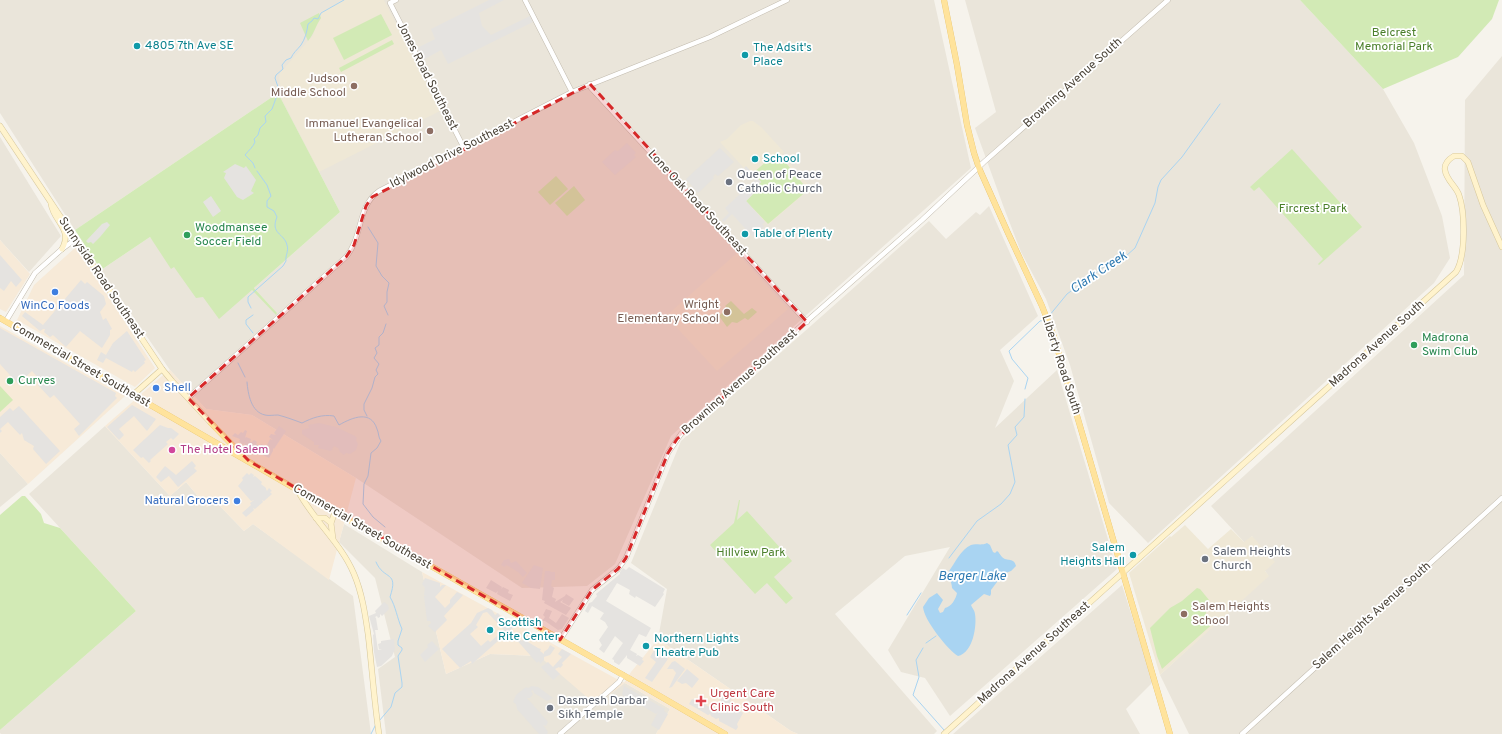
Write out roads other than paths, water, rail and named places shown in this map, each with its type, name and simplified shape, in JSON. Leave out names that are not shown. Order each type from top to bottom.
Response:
[{"type":"main road","name":"Liberty Road South","points":[[944,0],[967,125],[979,168],[1042,306],[1054,337],[1124,572],[1170,734]]},
{"type":"main road","name":"Sunnyside Road Southeast","points":[[0,126],[162,369],[172,382],[211,423]]},
{"type":"main road","name":"Madrona Avenue South","points":[[1124,572],[1456,272],[1462,256],[1462,210],[1459,195],[1445,170],[1447,161],[1454,156],[1462,156],[1468,162],[1483,205],[1502,247]]},
{"type":"main road","points":[[50,201],[52,212],[66,235],[66,241],[62,249]]},
{"type":"main road","name":"Commercial Street Southeast","points":[[0,318],[134,394],[298,491],[725,734]]},
{"type":"main road","points":[[134,394],[162,369]]},
{"type":"main road","points":[[211,423],[246,460]]},
{"type":"main road","points":[[298,491],[316,518],[333,539],[351,568],[362,597],[371,656],[379,734]]},
{"type":"main road","points":[[333,539],[331,523],[335,512]]},
{"type":"main road","points":[[316,518],[325,518],[331,523]]},
{"type":"main road","name":"Madrona Avenue Southeast","points":[[944,734],[1072,617],[1124,572]]},
{"type":"street","name":"Jones Road Southeast","points":[[396,0],[390,3],[464,148]]},
{"type":"street","points":[[525,0],[572,92]]},
{"type":"street","name":"Idylwood Drive Southeast","points":[[188,398],[346,257],[354,245],[366,206],[372,197],[379,191],[572,92],[710,37],[787,0]]},
{"type":"street","name":"Browning Avenue South","points":[[979,168],[1168,0]]},
{"type":"street","name":"Lone Oak Road Southeast","points":[[590,84],[591,88],[602,101],[807,322]]},
{"type":"street","name":"Browning Avenue Southeast","points":[[560,640],[592,590],[618,569],[626,558],[668,453],[677,439],[979,168]]},
{"type":"street","points":[[6,322],[33,276],[62,249],[76,239]]},
{"type":"street","name":"Salem Heights Avenue South","points":[[1242,734],[1502,498]]},
{"type":"street","points":[[560,734],[619,682],[623,675]]},
{"type":"water","name":"Berger Lake","points":[[987,543],[990,545],[993,552],[995,553],[997,551],[1002,557],[1014,562],[1016,566],[1011,571],[1003,574],[991,590],[990,596],[984,594],[971,605],[975,612],[973,638],[967,650],[958,656],[937,634],[927,619],[923,607],[929,598],[937,593],[943,600],[938,609],[940,613],[951,604],[957,593],[952,588],[949,571],[967,547],[973,544]]},
{"type":"waterway","points":[[255,168],[253,163],[245,155],[254,144],[254,139],[258,135],[260,128],[266,122],[265,116],[272,109],[279,90],[275,78],[276,75],[283,69],[282,65],[286,60],[291,58],[301,45],[306,35],[308,24],[314,18],[318,19],[321,13],[344,0]]},
{"type":"waterway","name":"Clark Creek","points":[[1049,316],[1067,294],[1112,261],[1126,256],[1135,248],[1155,203],[1161,180],[1182,157],[1220,104]]},
{"type":"waterway","points":[[251,308],[248,302],[248,297],[283,266],[286,261],[288,249],[285,241],[276,230],[275,223],[277,217],[274,211],[267,207],[267,201],[271,196],[267,185],[257,171]]},
{"type":"waterway","points":[[368,227],[378,243],[376,266],[382,276],[389,283],[387,302],[384,306],[388,315]]},
{"type":"waterway","points":[[253,315],[246,320],[246,324],[253,333]]},
{"type":"waterway","name":"Clark Creek","points":[[1025,389],[1028,378],[1012,359],[1009,351],[1040,321],[1045,320]]},
{"type":"waterway","points":[[367,416],[364,410],[364,404],[372,388],[375,377],[378,374],[376,370],[379,364],[374,358],[377,353],[375,348],[379,345],[379,337],[383,333],[386,324]]},
{"type":"waterway","points":[[238,363],[245,377]]},
{"type":"waterway","points":[[247,382],[249,397],[253,406],[256,410],[265,415],[278,415],[302,423],[317,417],[334,416],[339,425],[356,418],[366,417],[374,423],[381,441],[377,448],[371,453],[368,476],[364,484],[363,504],[373,517],[385,527]]},
{"type":"waterway","name":"Clark Creek","points":[[949,558],[977,521],[1001,504],[1010,494],[1015,482],[1008,445],[1017,435],[1015,427],[1024,417],[1025,399]]},
{"type":"waterway","points":[[376,562],[379,568],[392,579],[393,583],[390,597],[402,629],[398,641],[398,645],[402,648],[398,656],[402,687],[395,693],[391,707],[379,721]]},
{"type":"waterway","points":[[907,615],[921,593]]},
{"type":"waterway","name":"Clark Creek","points":[[926,643],[936,636]]},
{"type":"waterway","name":"Clark Creek","points":[[923,648],[916,660],[919,677],[913,695],[944,730]]},
{"type":"waterway","points":[[371,734],[376,724]]},
{"type":"place","name":"4805 7th Ave SE","points":[[137,46]]},
{"type":"place","name":"The Adsit's Place","points":[[745,55]]},
{"type":"place","name":"Judson Middle School","points":[[354,86]]},
{"type":"place","name":"Immanuel Evangelical Lutheran School","points":[[430,131]]},
{"type":"place","name":"School","points":[[755,159]]},
{"type":"place","name":"Queen of Peace Catholic Church","points":[[729,182]]},
{"type":"place","name":"Table of Plenty","points":[[745,234]]},
{"type":"place","name":"Woodmansee Soccer Field","points":[[187,235]]},
{"type":"place","name":"WinCo Foods","points":[[55,292]]},
{"type":"place","name":"Wright Elementary School","points":[[727,312]]},
{"type":"place","name":"Madrona Swim Club","points":[[1414,345]]},
{"type":"place","name":"Curves","points":[[10,381]]},
{"type":"place","name":"Shell","points":[[156,388]]},
{"type":"place","name":"The Hotel Salem","points":[[172,450]]},
{"type":"place","name":"Natural Grocers","points":[[237,501]]},
{"type":"place","name":"Salem Heights Hall","points":[[1133,555]]},
{"type":"place","name":"Salem Heights Church","points":[[1205,559]]},
{"type":"place","name":"Salem Heights School","points":[[1184,614]]},
{"type":"place","name":"Scottish Rite Center","points":[[490,630]]},
{"type":"place","name":"Northern Lights Theatre Pub","points":[[646,646]]},
{"type":"place","name":"Urgent Care Clinic South","points":[[701,701]]},
{"type":"place","name":"Dasmesh Darbar Sikh Temple","points":[[550,708]]},
{"type":"park label","name":"Belcrest Memorial Park","points":[[1394,40]]},
{"type":"park label","name":"Fircrest Park","points":[[1313,209]]},
{"type":"park label","name":"Hillview Park","points":[[751,553]]}]
